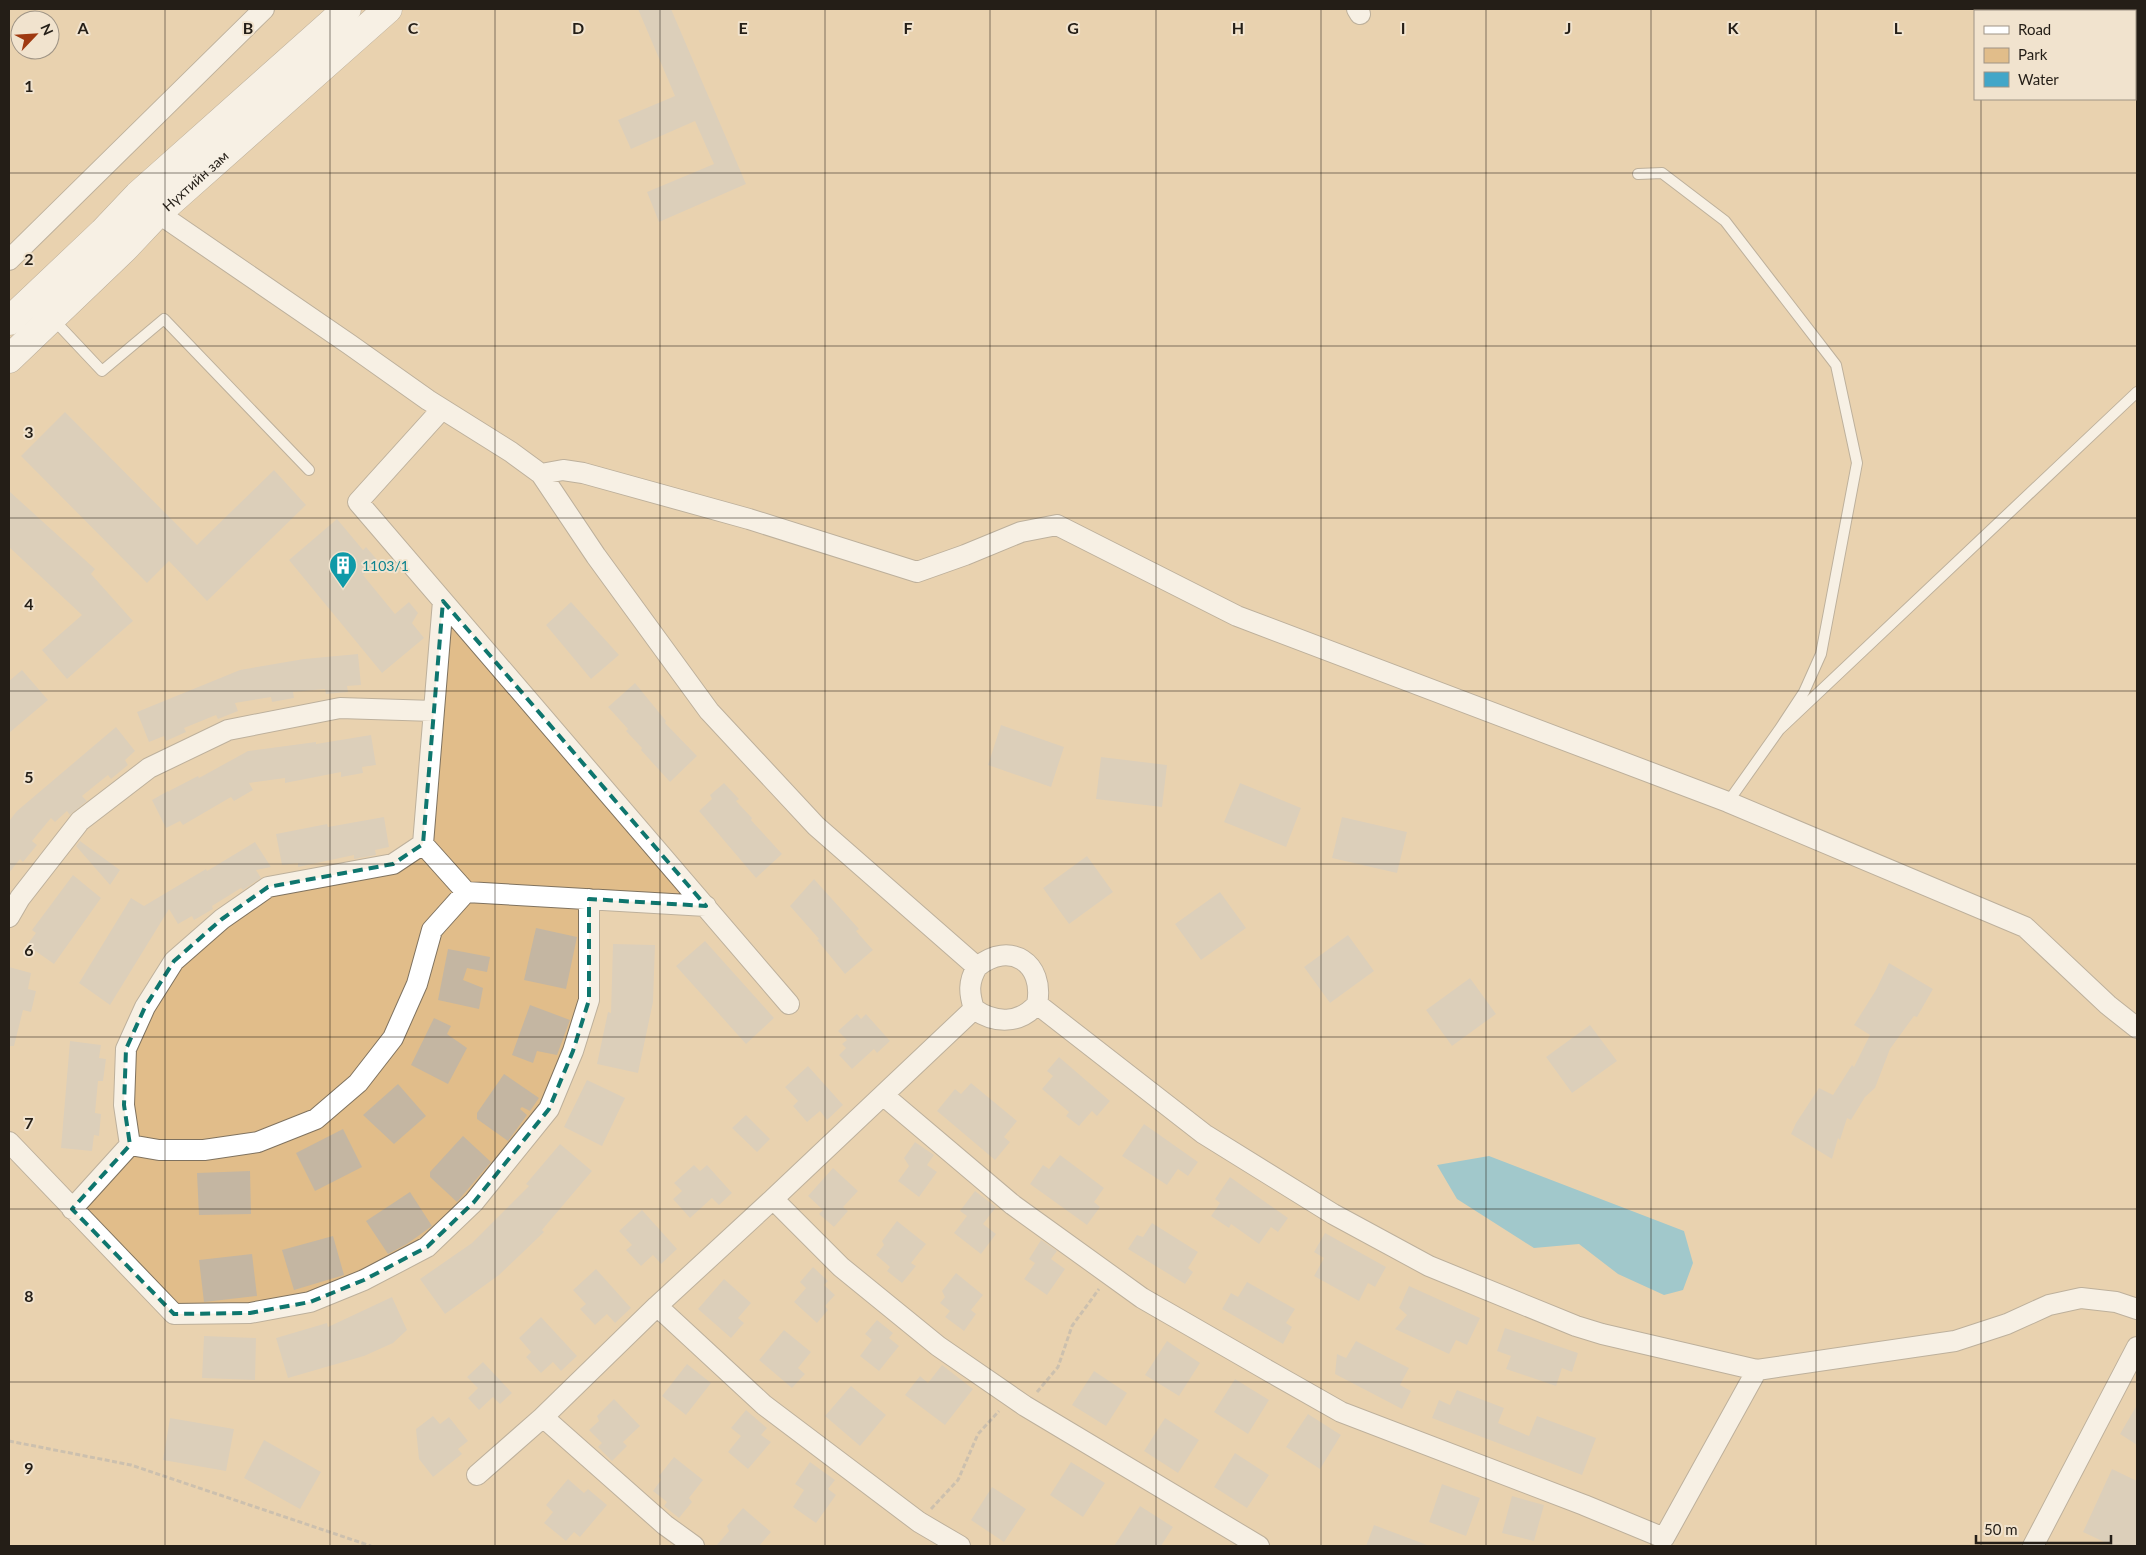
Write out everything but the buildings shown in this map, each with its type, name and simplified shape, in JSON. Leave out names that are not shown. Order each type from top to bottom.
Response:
[{"type":"main road","name":"Нүхтийн зам","points":[[9,321],[103,232],[138,195],[347,9]]},
{"type":"main road","name":"Нүхтийн зам","points":[[9,359],[52,319],[158,213],[388,9]]},
{"type":"street","points":[[9,260],[264,9]]},
{"type":"street","points":[[158,213],[442,409],[511,452],[541,474],[596,556],[709,711],[816,826],[977,966]]},
{"type":"street","points":[[442,409],[358,502],[789,1004]]},
{"type":"street","points":[[541,474],[563,470],[584,473],[749,519],[917,572],[1021,532],[1057,525],[1237,616],[1728,802],[2025,927],[2108,1005],[2137,1028]]},
{"type":"street","points":[[443,601],[423,844],[466,892],[706,906]]},
{"type":"street","points":[[9,917],[20,898],[80,821],[149,768],[228,730],[340,708],[434,711]]},
{"type":"street","points":[[130,1146],[124,1105],[126,1049],[145,1007],[174,961],[222,920],[268,887],[393,864],[423,844]]},
{"type":"street","points":[[130,1146],[159,1150],[204,1150],[258,1142],[316,1119],[358,1083],[393,1038],[417,984],[432,930],[466,892]]},
{"type":"street","points":[[9,1142],[174,1314],[250,1313],[310,1302],[364,1280],[427,1247],[474,1202],[549,1109],[574,1051],[589,1000],[589,900]]},
{"type":"street","points":[[1008,955],[1021,959],[1033,969],[1038,985],[1037,1004],[1030,1012],[1021,1017],[1007,1020],[984,1016],[974,1009],[969,988],[971,976],[977,966],[985,960],[996,956],[1008,955]]},
{"type":"street","points":[[1037,1004],[1204,1134],[1333,1214],[1429,1266],[1585,1329],[1757,1370],[1955,1342],[2007,1324],[2049,1305],[2081,1298],[2116,1302],[2137,1309]]},
{"type":"street","points":[[477,1475],[543,1417],[658,1306],[974,1009]]},
{"type":"street","points":[[883,1095],[1013,1204],[1142,1298],[1341,1412],[1584,1505],[1662,1542],[1757,1370]]},
{"type":"street","points":[[72,1208],[130,1146]]},
{"type":"street","points":[[773,1199],[841,1267],[938,1346],[1018,1402],[1259,1546]]},
{"type":"street","points":[[658,1306],[764,1405],[919,1522],[960,1546]]},
{"type":"street","points":[[2033,1546],[2137,1347]]},
{"type":"street","points":[[543,1417],[665,1525],[694,1546]]},
{"type":"lane","points":[[1638,174],[1662,173],[1725,221],[1836,365],[1857,463],[1820,654],[1804,692],[1728,802]]},
{"type":"lane","points":[[52,319],[102,371],[164,319],[309,470]]},
{"type":"lane","points":[[1779,730],[2137,392]]},
{"type":"path","points":[[919,1522],[958,1480],[978,1434],[1058,1367],[1072,1326],[1109,1274]]},
{"type":"path","points":[[9,1441],[131,1464],[371,1546]]},
{"type":"highlighted area","points":[[443,601],[706,906],[589,899],[589,1000],[573,1051],[549,1109],[474,1202],[427,1247],[364,1280],[310,1302],[250,1313],[174,1314],[72,1209],[130,1145],[124,1105],[126,1049],[145,1007],[174,961],[222,919],[268,887],[393,864],[423,844]]},
{"type":"green space","points":[[9,9],[2137,9],[2137,1546],[9,1546]]},
{"type":"water","points":[[1489,1156],[1684,1231],[1693,1263],[1683,1290],[1664,1295],[1618,1274],[1579,1244],[1534,1248],[1457,1199],[1437,1165]]},
{"type":"place","name":"1103/1","points":[[343,589]]}]
